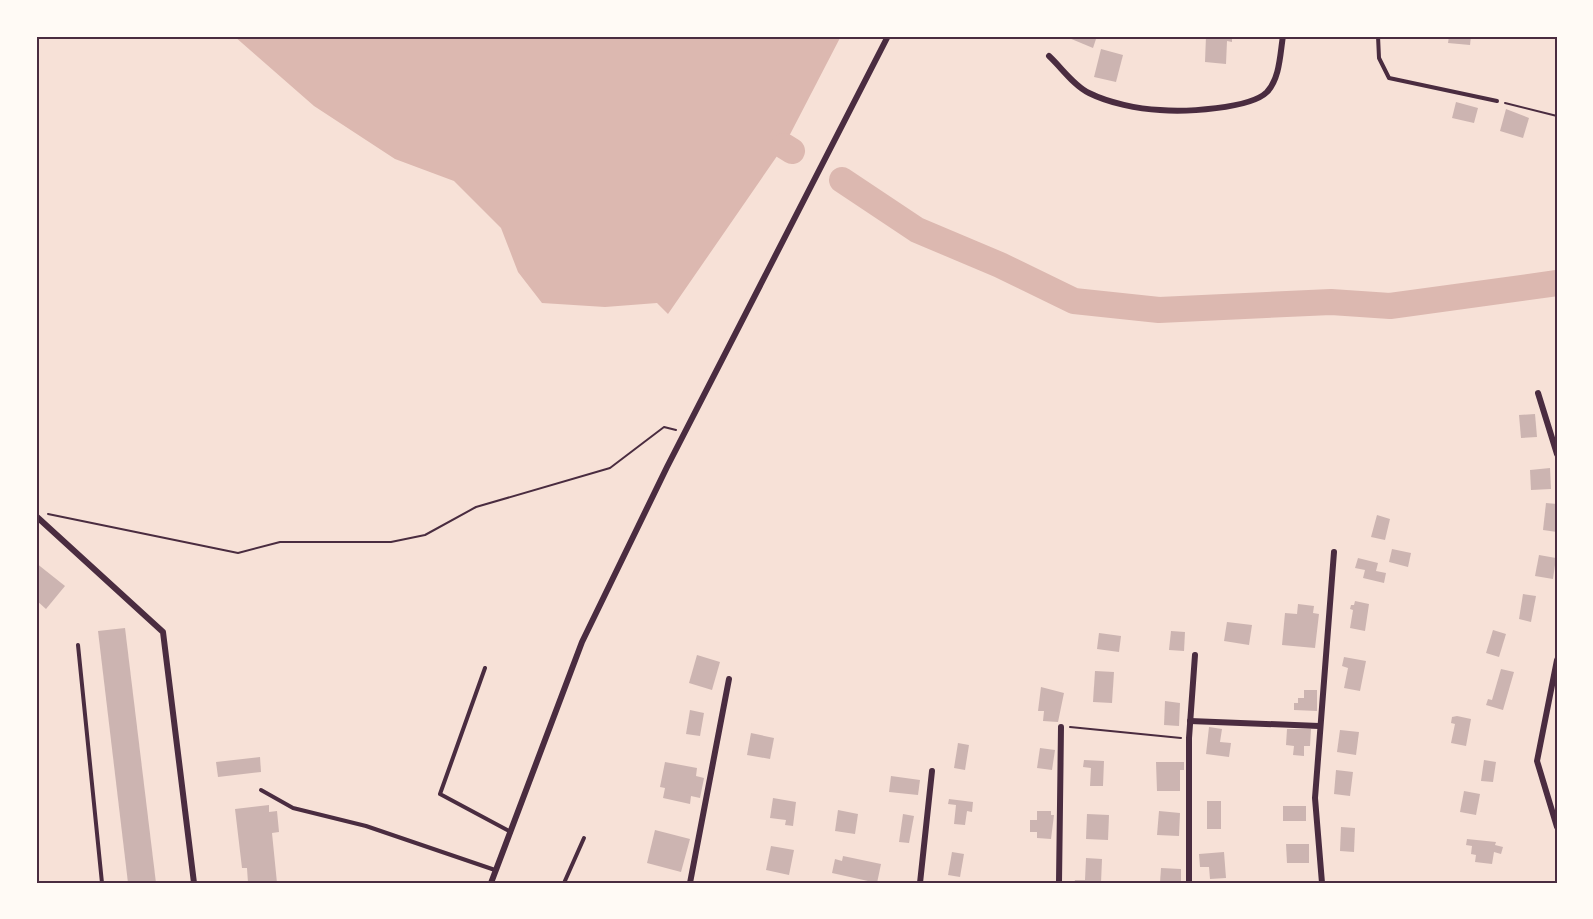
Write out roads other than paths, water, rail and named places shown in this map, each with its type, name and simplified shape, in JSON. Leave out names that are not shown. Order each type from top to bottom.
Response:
[{"type":"street","points":[[491,883],[582,642],[685,432],[888,36]]},
{"type":"street","points":[[1048,56],[1088,93],[1114,102],[1160,110],[1214,108],[1256,100],[1266,93],[1275,82],[1283,36]]},
{"type":"street","points":[[1538,393],[1557,454]]},
{"type":"street","points":[[36,516],[163,632],[194,883]]},
{"type":"street","points":[[1322,883],[1315,798],[1334,552]]},
{"type":"street","points":[[1189,883],[1189,738],[1195,655]]},
{"type":"street","points":[[1557,660],[1537,761],[1557,827]]},
{"type":"street","points":[[690,883],[729,679]]},
{"type":"street","points":[[1190,721],[1319,726]]},
{"type":"street","points":[[1059,883],[1061,727]]},
{"type":"street","points":[[920,883],[932,771]]},
{"type":"lane","points":[[1378,36],[1379,58],[1389,78],[1497,101]]},
{"type":"lane","points":[[78,645],[102,883]]},
{"type":"lane","points":[[485,668],[440,794],[511,832]]},
{"type":"lane","points":[[261,790],[293,808],[366,826],[496,870]]},
{"type":"lane","points":[[564,883],[584,837]]},
{"type":"waterway","points":[[784,146],[792,151]]},
{"type":"waterway","points":[[842,180],[917,230],[1000,265],[1074,301],[1159,310],[1331,302],[1390,306],[1557,283]]}]
